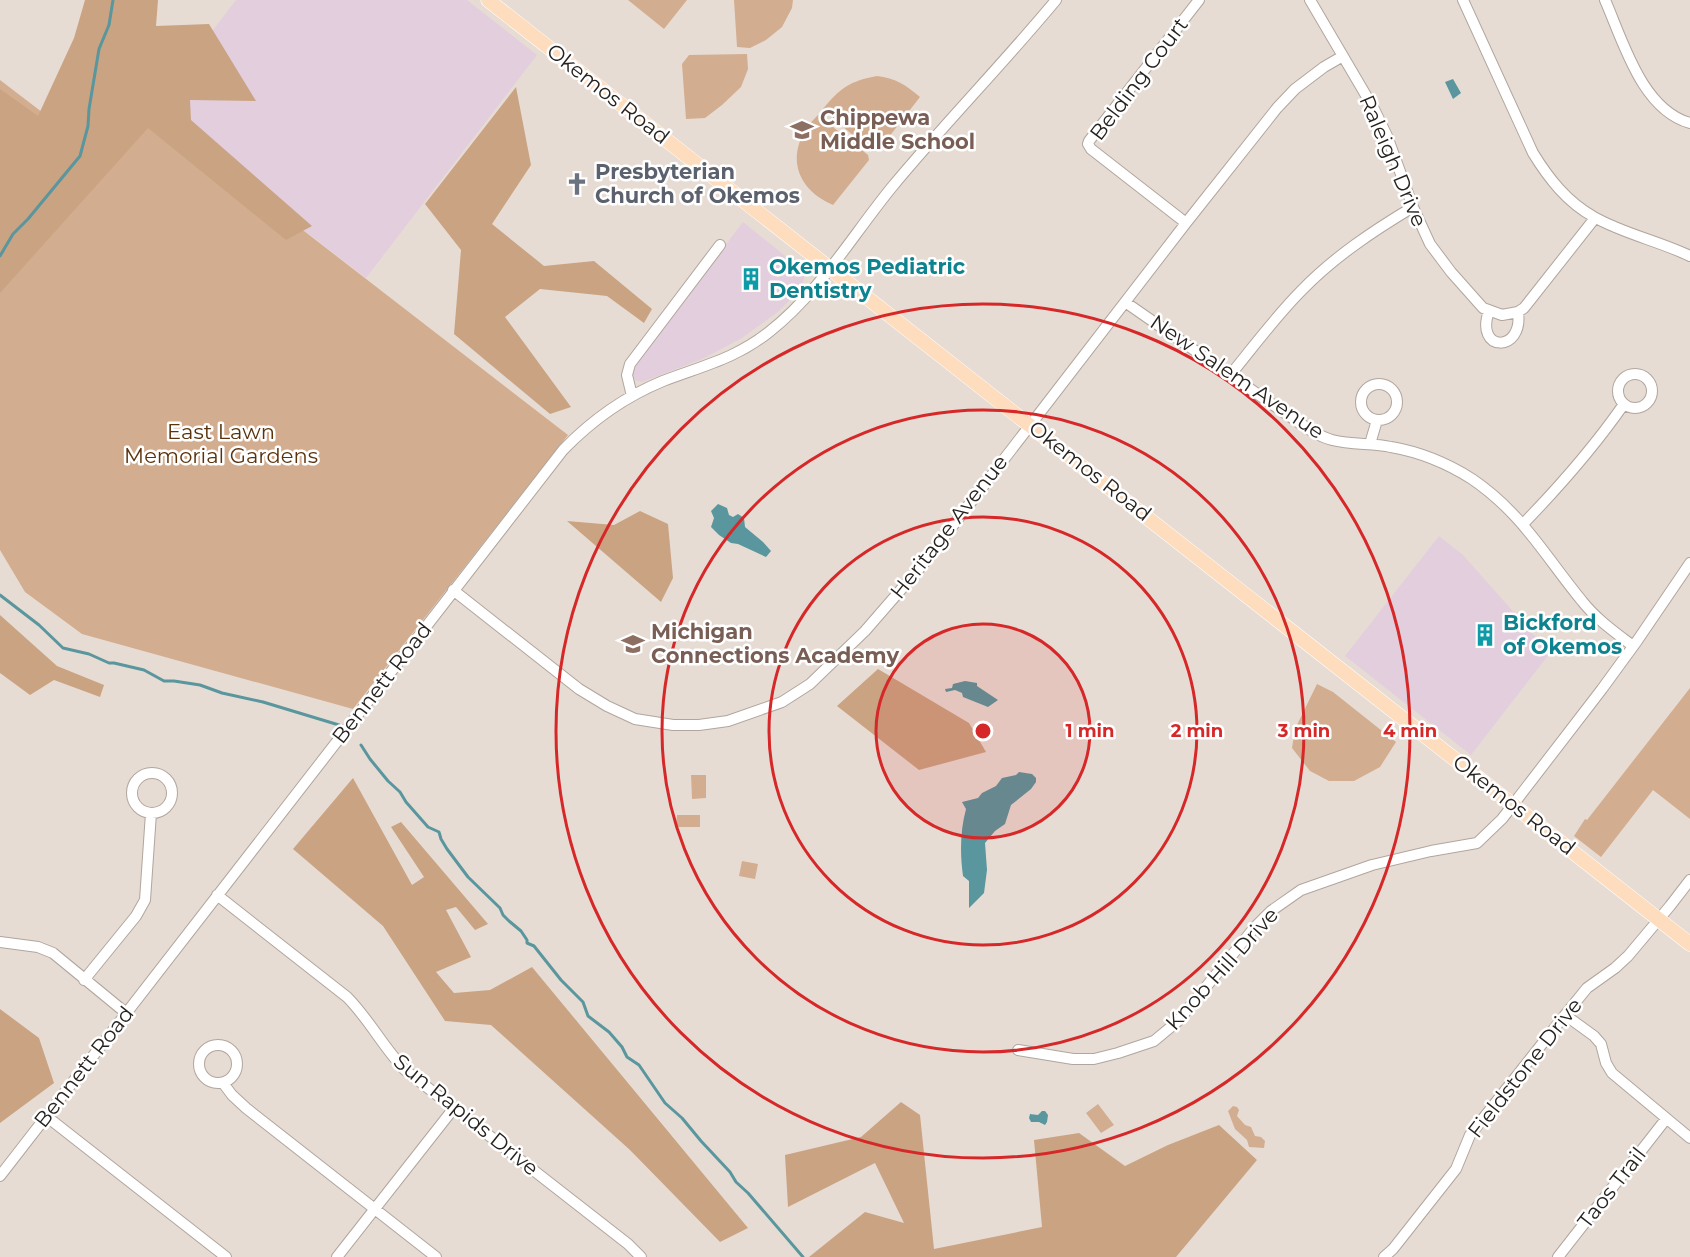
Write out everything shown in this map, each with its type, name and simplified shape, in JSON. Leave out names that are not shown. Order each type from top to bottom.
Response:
[{"type":"main road","name":"Okemos Road","points":[[488,0],[1690,944]]},
{"type":"street","name":"Bennett Road","points":[[0,1176],[563,450],[595,420],[632,396],[726,358],[768,333],[792,312],[830,268],[920,153],[1056,0]]},
{"type":"street","name":"Belding Court","points":[[1186,223],[1091,149],[1088,144],[1199,0]]},
{"type":"street","name":"Raleigh Drive","points":[[1310,0],[1374,109],[1430,244],[1479,305],[1502,315],[1518,312]]},
{"type":"street","points":[[1463,0],[1526,139],[1537,160],[1565,196],[1595,218],[1690,256]]},
{"type":"street","points":[[1605,0],[1646,90],[1673,116],[1690,123]]},
{"type":"street","name":"Heritage Avenue","points":[[453,590],[579,689],[635,719],[673,725],[699,725],[728,721],[782,702],[810,684],[865,631],[924,563],[1277,108],[1295,88],[1343,56]]},
{"type":"street","points":[[1231,374],[1304,288],[1339,257],[1374,231],[1413,207]]},
{"type":"street","points":[[1489,311],[1486,319],[1486,332],[1491,340],[1505,343],[1513,338],[1518,328],[1518,312],[1595,218]]},
{"type":"street","points":[[632,396],[627,375],[630,364],[720,245]]},
{"type":"street","name":"New Salem Avenue","points":[[1125,302],[1319,435],[1341,441],[1407,450],[1446,464],[1473,480],[1523,524],[1583,603],[1606,626],[1634,646]]},
{"type":"street","points":[[1523,524],[1575,466],[1624,404]]},
{"type":"street","points":[[1370,444],[1377,420]]},
{"type":"street","name":"Knob Hill Drive","points":[[1018,1050],[1073,1059],[1094,1059],[1154,1041],[1178,1021],[1255,927],[1286,900],[1310,886],[1372,865],[1476,843],[1502,819],[1634,646],[1690,563]]},
{"type":"street","points":[[84,980],[136,916],[145,900],[151,813]]},
{"type":"street","name":"Fieldstone Drive","points":[[1384,1257],[1393,1250],[1456,1169],[1470,1135],[1565,1015],[1587,988],[1615,968],[1690,880]]},
{"type":"street","name":"Sun Rapids Drive","points":[[217,895],[347,997],[405,1070],[628,1244],[641,1257]]},
{"type":"street","points":[[0,942],[38,947],[53,954],[126,1013]]},
{"type":"street","points":[[1565,1015],[1594,1036],[1601,1044],[1606,1063],[1612,1073],[1690,1138]]},
{"type":"street","points":[[223,1083],[246,1108],[436,1257]]},
{"type":"street","points":[[337,1257],[454,1108]]},
{"type":"street","points":[[46,1116],[226,1257]]},
{"type":"street","name":"Taos Trail","points":[[1558,1257],[1666,1119]]},
{"type":"shaded area","points":[[85,0],[158,0],[156,26],[209,24],[256,101],[190,100],[191,120],[312,226],[286,240],[148,128],[0,293],[0,89],[38,116],[74,38]]},
{"type":"shaded area","points":[[236,0],[467,0],[537,55],[366,278],[150,112]]},
{"type":"shaded area","points":[[516,87],[531,165],[492,224],[544,266],[594,261],[652,309],[644,323],[607,296],[540,289],[505,317],[571,407],[550,414],[454,334],[461,250],[425,204]]},
{"type":"shaded area","points":[[743,222],[800,268],[804,275],[803,286],[779,311],[742,338],[702,359],[642,382],[635,380],[632,372],[644,352]]},
{"type":"shaded area","points":[[640,511],[668,524],[673,578],[661,602],[567,521],[614,525]]},
{"type":"shaded area","points":[[1439,536],[1463,555],[1550,653],[1471,755],[1345,656]]},
{"type":"shaded area","points":[[0,615],[57,666],[104,685],[100,697],[54,680],[30,695],[0,673]]},
{"type":"shaded area","points":[[878,669],[969,723],[986,752],[919,770],[837,706]]},
{"type":"shaded area","points":[[353,778],[412,885],[424,877],[391,827],[401,822],[488,924],[475,930],[456,907],[446,910],[471,957],[436,972],[454,993],[490,990],[532,967],[748,1228],[720,1242],[630,1150],[491,1025],[445,1021],[383,926],[293,849]]},
{"type":"shaded area","points":[[0,1009],[39,1038],[54,1083],[0,1123]]},
{"type":"shaded area","points":[[901,1102],[920,1115],[934,1249],[1042,1227],[1034,1140],[1079,1133],[1125,1166],[1168,1145],[1219,1125],[1257,1160],[1176,1257],[809,1257],[865,1212],[904,1223],[875,1163],[788,1207],[785,1155],[861,1137]]},
{"type":"green space","points":[[628,0],[687,0],[664,29]]},
{"type":"green space","points":[[734,0],[793,0],[792,8],[782,27],[766,40],[750,48],[737,47]]},
{"type":"green space","points":[[747,54],[748,69],[741,87],[705,118],[686,119],[682,64],[689,55]]},
{"type":"green space","points":[[877,76],[900,83],[920,97],[878,151],[872,152],[823,109],[846,86]]},
{"type":"green space","name":"East Lawn Memorial Gardens","points":[[0,80],[110,164],[150,112],[568,435],[353,709],[82,634],[25,592],[0,550]]},
{"type":"green space","points":[[818,115],[868,155],[869,160],[833,205],[812,192],[800,174],[797,163],[800,141],[807,127]]},
{"type":"green space","points":[[1317,684],[1333,692],[1396,742],[1380,767],[1354,781],[1329,781],[1310,771],[1292,748],[1295,729]]},
{"type":"green space","points":[[1690,688],[1690,819],[1653,790],[1601,857],[1574,836],[1585,819],[1587,820]]},
{"type":"green space","points":[[691,775],[706,775],[706,798],[692,799]]},
{"type":"green space","points":[[677,815],[700,815],[700,827],[676,827]]},
{"type":"green space","points":[[742,861],[758,864],[755,879],[739,876]]},
{"type":"green space","points":[[1098,1104],[1114,1125],[1101,1133],[1086,1113]]},
{"type":"green space","points":[[1233,1106],[1239,1110],[1237,1116],[1245,1125],[1251,1127],[1255,1136],[1265,1141],[1264,1148],[1249,1147],[1247,1140],[1235,1129],[1228,1111]]},
{"type":"water","points":[[1453,79],[1461,93],[1453,99],[1445,82]]},
{"type":"water","points":[[718,504],[727,508],[729,515],[733,517],[738,514],[744,518],[745,527],[771,551],[766,557],[731,543],[711,527],[714,518],[711,511]]},
{"type":"water","points":[[965,681],[977,683],[977,686],[998,700],[988,707],[963,697],[962,693],[955,690],[946,692],[945,689],[952,688],[953,684]]},
{"type":"water","points":[[1019,772],[1032,774],[1036,782],[1011,805],[1005,824],[995,831],[985,843],[987,870],[984,893],[969,908],[969,881],[963,876],[961,859],[966,809],[962,802],[978,798],[982,793],[996,786],[1002,778],[1016,775]]},
{"type":"water","points":[[1042,1111],[1048,1115],[1045,1125],[1031,1122],[1030,1114],[1038,1115]]},
{"type":"waterway","points":[[0,256],[13,234],[80,156],[88,126],[99,49],[109,25],[113,0]]},
{"type":"waterway","points":[[0,595],[39,625],[63,648],[89,654],[109,663],[144,670],[164,681],[200,685],[339,725]]},
{"type":"waterway","points":[[361,745],[370,759],[428,827],[439,832],[447,849],[468,877],[521,931],[527,943],[534,946],[561,980],[583,1002],[588,1016],[609,1032],[627,1057],[639,1065],[665,1103],[682,1118],[803,1257]]},
{"type":"place","name":"Chippewa Middle School","points":[[802,130]]},
{"type":"place","name":"Presbyterian Church of Okemos","points":[[577,184]]},
{"type":"place","name":"Okemos Pediatric Dentistry","points":[[751,279]]},
{"type":"place","name":"Bickford of Okemos","points":[[1485,635]]},
{"type":"place","name":"Michigan Connections Academy","points":[[633,644]]}]
